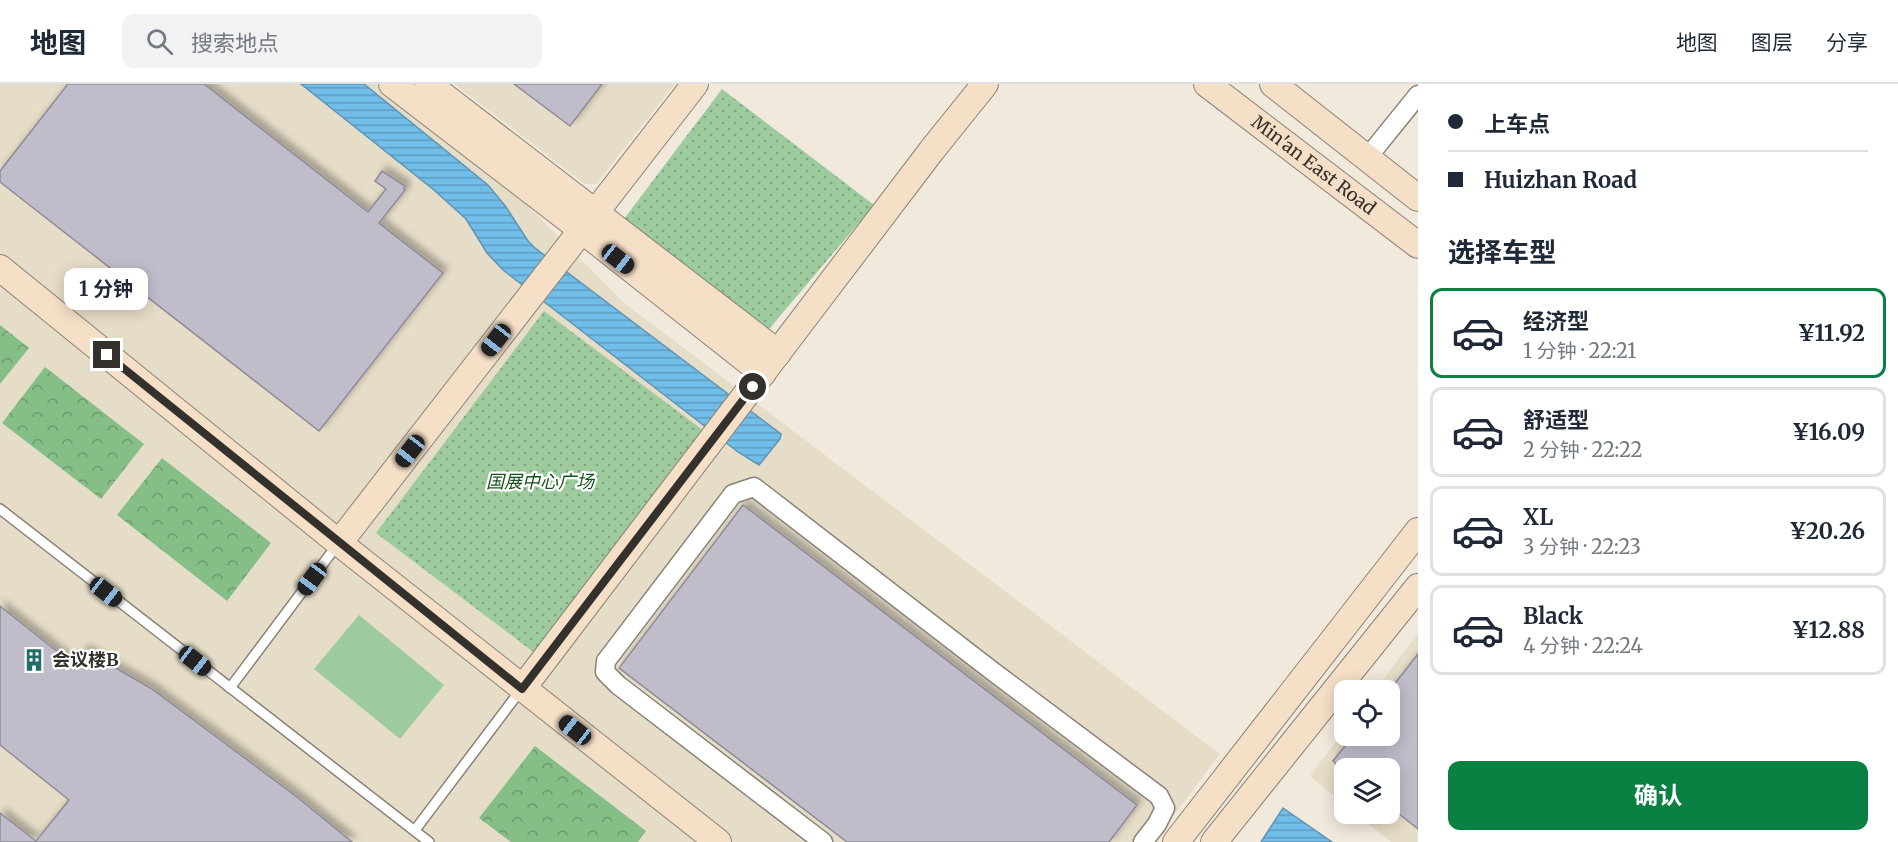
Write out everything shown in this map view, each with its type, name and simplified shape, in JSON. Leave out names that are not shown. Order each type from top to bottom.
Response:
[{"type":"street","points":[[392,84],[778,353]]},
{"type":"street","points":[[428,84],[763,373]]},
{"type":"street","points":[[339,543],[695,84]]},
{"type":"street","points":[[522,689],[932,150],[985,84]]},
{"type":"street","name":"Min'an East Road","points":[[1207,84],[1418,245]]},
{"type":"street","name":"Min'an East Road","points":[[1273,84],[1418,198]]},
{"type":"street","points":[[1367,158],[1418,95]]},
{"type":"street","points":[[0,268],[339,543],[718,842]]},
{"type":"street","points":[[823,842],[618,686],[605,672],[606,660],[733,494],[754,487],[991,670],[1159,795],[1166,808],[1143,842]]},
{"type":"street","points":[[1176,842],[1418,531]]},
{"type":"street","points":[[1214,842],[1418,587]]},
{"type":"lane","points":[[0,509],[429,842]]},
{"type":"lane","points":[[230,688],[339,543]]},
{"type":"lane","points":[[415,830],[522,689]]},
{"type":"shaded area","points":[[0,84],[375,84],[527,205],[623,302],[1220,754],[1154,842],[0,842]]},
{"type":"shaded area","points":[[454,84],[675,84],[596,184],[585,184]]},
{"type":"shaded area","points":[[1418,633],[1418,842],[1391,842],[1369,824],[1400,824],[1400,758],[1334,758],[1334,796],[1310,776],[1334,744],[1400,746],[1400,680],[1383,680]]},
{"type":"green space","points":[[722,89],[874,205],[769,329],[624,219]]},
{"type":"green space","name":"国展中心广场","points":[[544,311],[704,431],[536,654],[376,533]]},
{"type":"green space","points":[[0,325],[29,348],[0,384]]},
{"type":"green space","points":[[45,367],[144,444],[101,499],[2,423]]},
{"type":"green space","points":[[162,458],[271,543],[227,601],[117,515]]},
{"type":"green space","points":[[359,615],[444,685],[400,739],[314,669]]},
{"type":"green space","points":[[535,746],[646,831],[638,842],[511,842],[479,818]]},
{"type":"water","points":[[301,84],[364,84],[488,185],[535,248],[781,434],[780,439],[759,465],[738,452],[503,270],[487,253],[466,219],[434,190]]},
{"type":"water","points":[[1283,808],[1332,842],[1261,842]]},
{"type":"building","points":[[68,84],[204,84],[368,212],[386,189],[375,181],[382,171],[405,186],[405,190],[379,223],[443,273],[319,431],[0,182],[0,171]]},
{"type":"building","points":[[514,84],[602,84],[570,126]]},
{"type":"building","points":[[743,505],[1137,805],[1109,842],[847,842],[619,668]]},
{"type":"building","points":[[0,606],[73,664],[85,650],[152,689],[297,797],[352,842],[0,842],[0,813],[36,841],[69,800],[0,745]]},
{"type":"building","points":[[1418,654],[1418,829],[1400,815],[1400,758],[1335,758],[1345,746],[1400,746],[1400,680],[1398,680]]},
{"type":"place","name":"会议楼B","points":[[34,660]]},
{"type":"route","points":[[107,355],[522,689],[753,387]]}]
